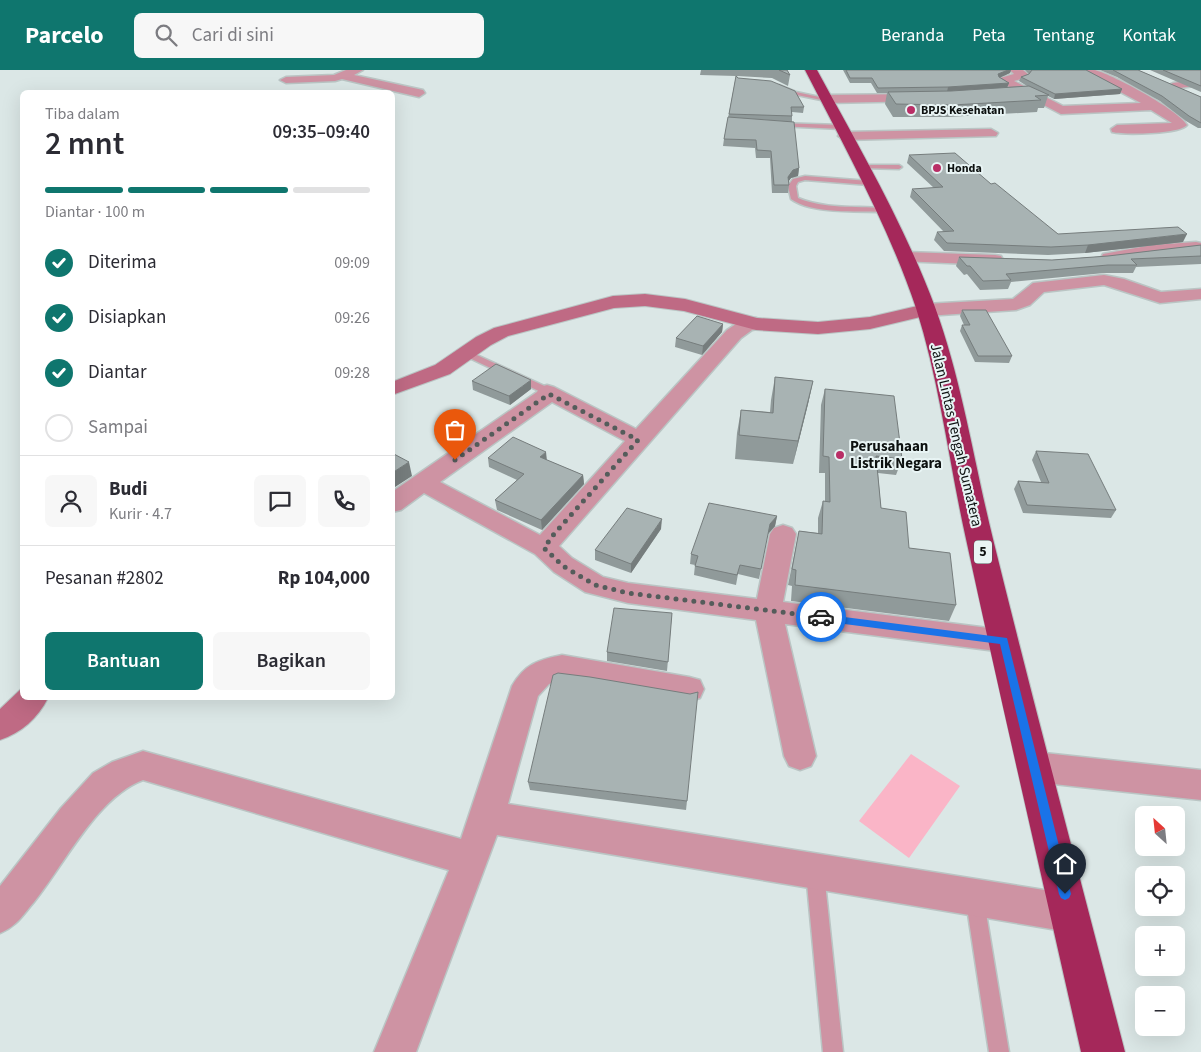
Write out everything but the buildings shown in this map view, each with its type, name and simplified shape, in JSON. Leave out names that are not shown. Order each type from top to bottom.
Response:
[{"type":"highway","name":"Jalan Lintas Tengah Sumatera","points":[[811,70],[906,257],[926,310],[944,370],[979,538],[1103,1052]]},
{"type":"street","points":[[286,80],[300,78],[325,79],[343,76],[357,70]]},
{"type":"street","points":[[1016,70],[1023,75],[1004,80],[1061,110],[1156,106]]},
{"type":"street","points":[[1089,71],[1117,70]]},
{"type":"street","points":[[1089,71],[1135,94],[1179,122],[1194,121]]},
{"type":"street","points":[[343,76],[419,93]]},
{"type":"street","points":[[1158,79],[1198,96]]},
{"type":"street","points":[[1173,86],[1201,82]]},
{"type":"street","points":[[1002,94],[1028,92]]},
{"type":"street","points":[[826,99],[937,98]]},
{"type":"street","points":[[1117,129],[1177,127],[1181,125],[1179,122]]},
{"type":"street","points":[[843,132],[992,133]]},
{"type":"street","points":[[1094,259],[1113,258],[1152,250],[1196,247]]},
{"type":"street","points":[[906,257],[947,257],[1012,261]]},
{"type":"street","points":[[395,388],[437,372],[484,339],[500,332],[613,302],[645,300],[685,305],[756,324],[818,328],[870,324],[926,310],[1016,304],[1024,301],[1039,287],[1104,280],[1118,282],[1160,298],[1201,294]]},
{"type":"street","points":[[544,548],[554,534],[734,334],[746,326],[756,324]]},
{"type":"street","points":[[395,502],[548,392],[638,440]]},
{"type":"street","points":[[424,483],[544,548],[563,566],[595,585],[628,593],[1004,641]]},
{"type":"street","points":[[783,534],[768,611],[800,756]]},
{"type":"street","points":[[395,1052],[488,817],[523,695],[532,678],[544,671],[562,667],[689,688]]},
{"type":"street","points":[[0,726],[12,718],[30,700]]},
{"type":"street","points":[[0,914],[31,877],[73,819],[104,784],[124,772],[143,765],[471,859]]},
{"type":"street","points":[[1034,767],[1201,785]]},
{"type":"street","points":[[488,817],[1069,913]]},
{"type":"lane","points":[[772,82],[794,93],[826,99]]},
{"type":"lane","points":[[766,124],[843,132]]},
{"type":"lane","points":[[882,210],[813,205],[800,202],[795,199],[792,186],[795,180],[806,178],[865,174],[899,167]]},
{"type":"lane","points":[[466,353],[548,392]]},
{"type":"lane","points":[[814,871],[833,1052]]},
{"type":"lane","points":[[974,897],[999,1052]]},
{"type":"shaded area","points":[[911,754],[960,786],[909,858],[859,821]]},
{"type":"way so far","points":[[455,460],[549,394],[638,440],[554,534],[544,548],[563,566],[595,585],[628,593],[821,617]]},
{"type":"place","name":"BPJS Kesehatan","points":[[911,110]]},
{"type":"place","name":"Honda","points":[[937,168]]},
{"type":"place","name":"Perusahaan Listrik Negara","points":[[840,455]]},
{"type":"route","points":[[821,617],[1004,641],[1065,894]]}]
